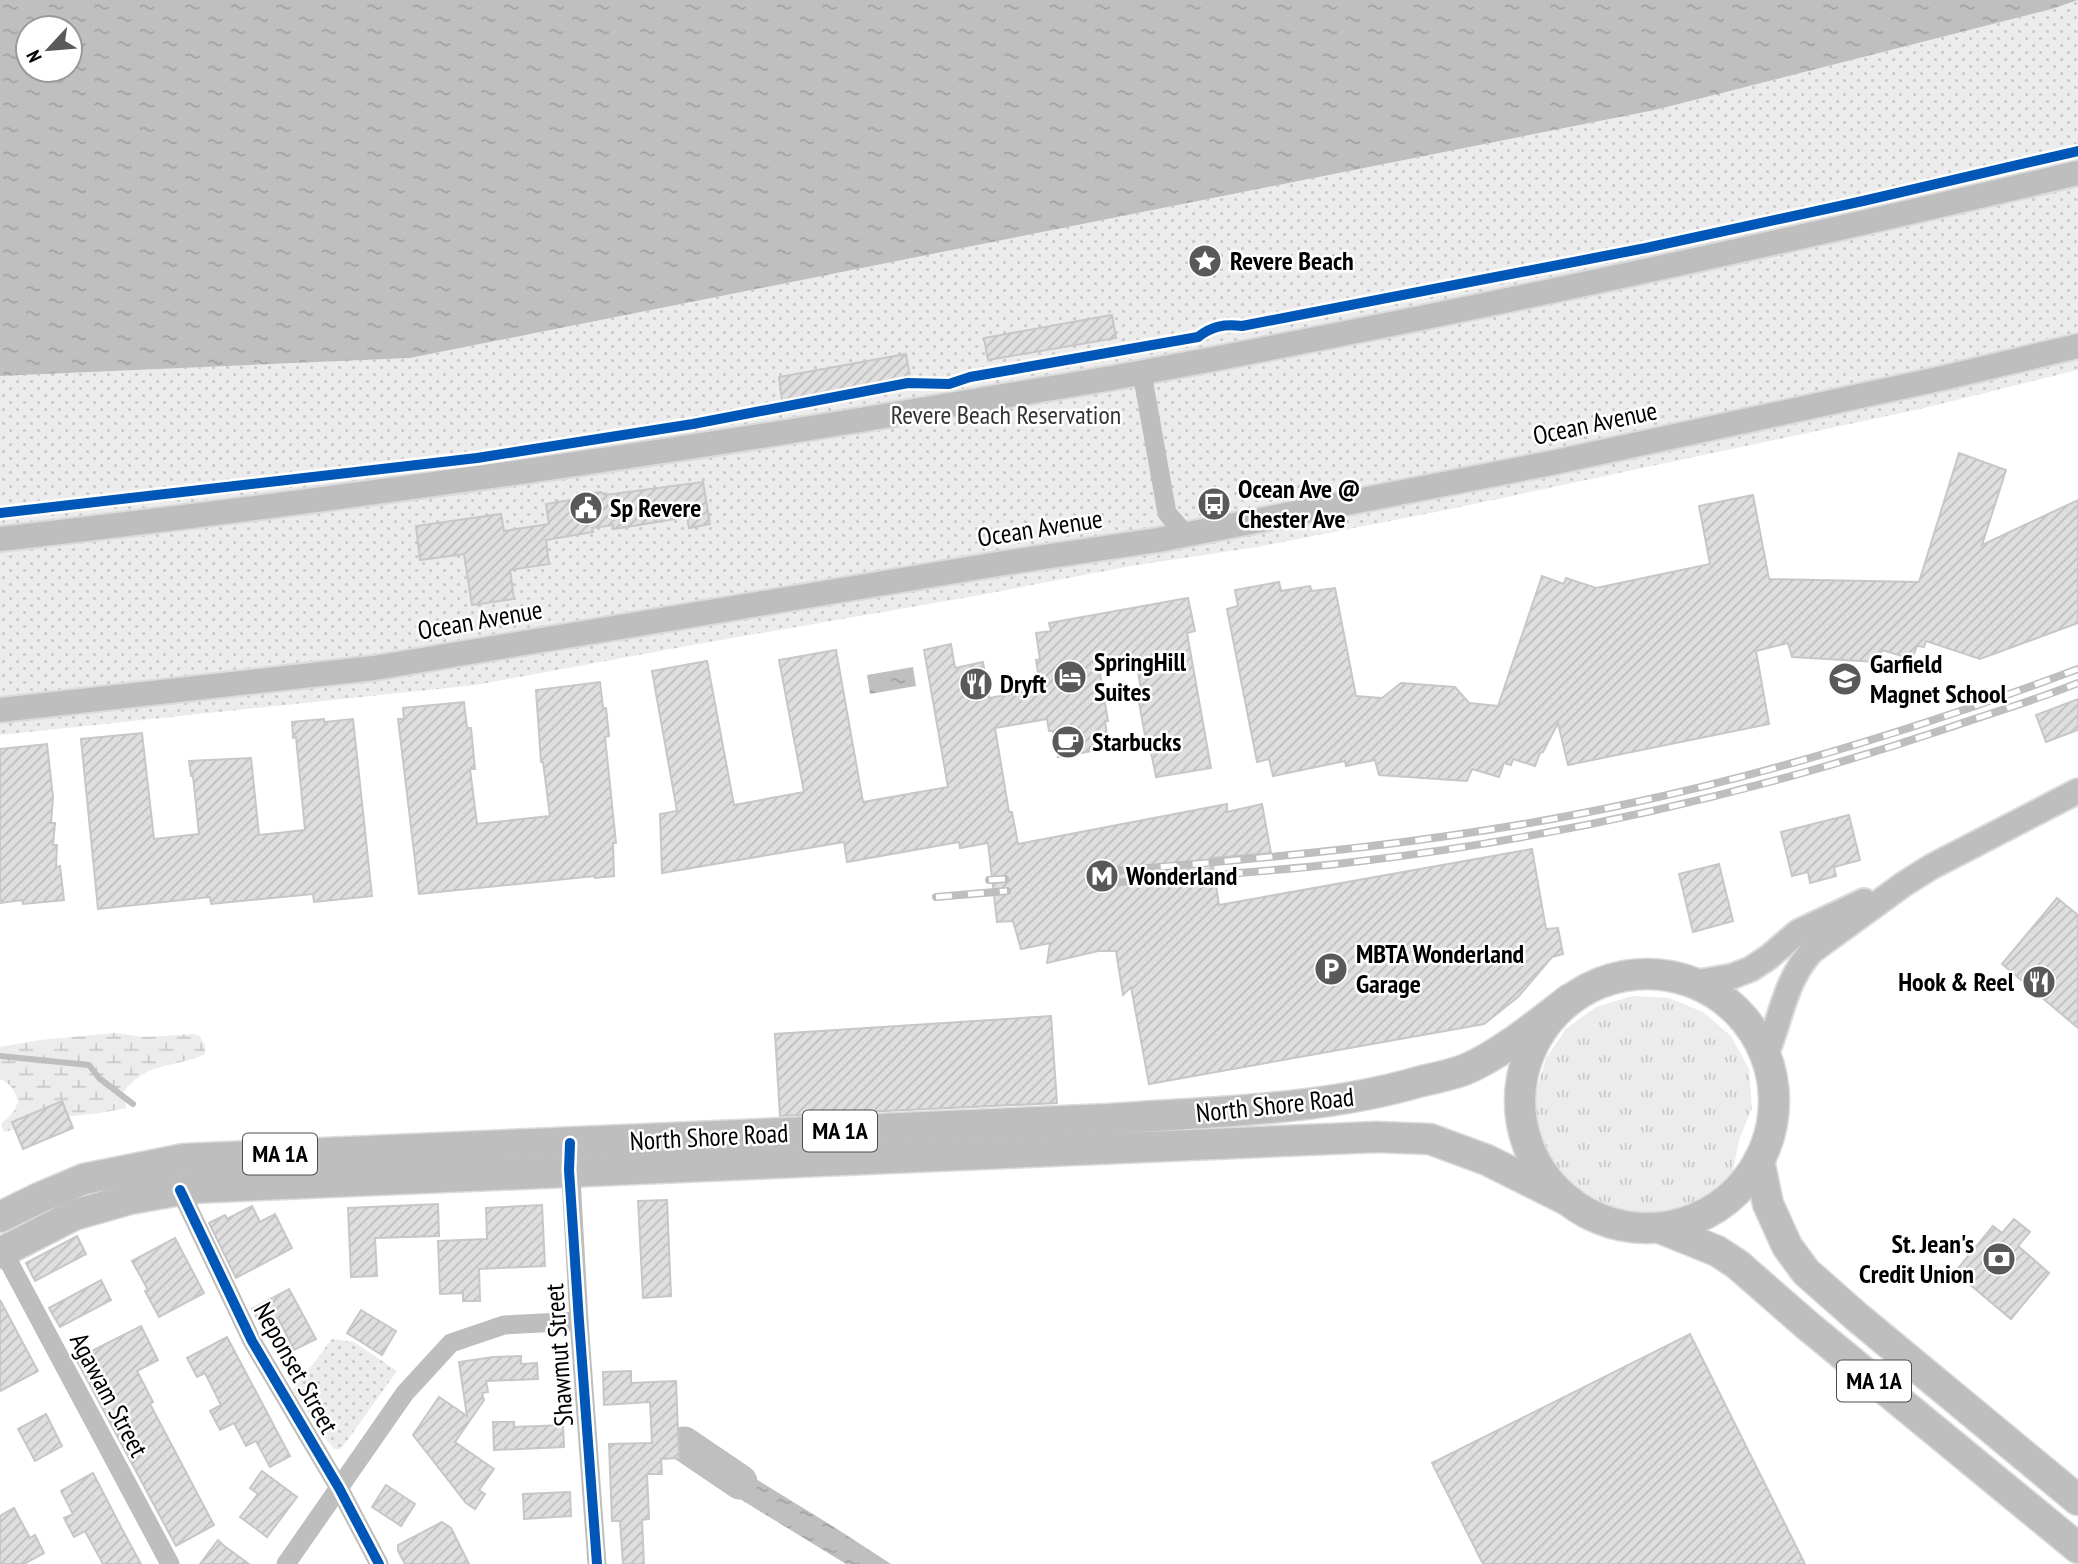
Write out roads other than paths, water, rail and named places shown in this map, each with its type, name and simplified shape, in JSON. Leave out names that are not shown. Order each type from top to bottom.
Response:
[{"type":"highway","name":"MA 1A","points":[[1570,999],[1598,983],[1628,975],[1645,974],[1670,976],[1694,983],[1725,1001],[1749,1026],[1765,1056],[1773,1091],[1771,1126],[1759,1160],[1768,1204],[1787,1246],[1806,1272],[2078,1500]]},
{"type":"highway","name":"North Shore Road","points":[[1,1252],[74,1214],[130,1199],[180,1190],[275,1183],[401,1179],[570,1157],[1231,1112],[1325,1103],[1403,1087],[1465,1069],[1505,1047],[1570,999]]},
{"type":"highway","points":[[1569,1201],[1545,1178],[1529,1149],[1520,1116],[1520,1105],[1521,1083],[1530,1051],[1546,1022],[1570,999]]},
{"type":"highway","name":"North Shore Road","points":[[0,1217],[84,1179],[184,1158],[570,1157],[1377,1137],[1430,1139],[1487,1160],[1569,1201]]},
{"type":"highway","points":[[1660,1228],[1685,1223],[1708,1213],[1728,1199],[1746,1181],[1759,1160]]},
{"type":"highway","name":"MA 1A","points":[[1569,1201],[1612,1224],[1660,1228],[1717,1251],[1737,1264],[1818,1335],[2078,1548]]},
{"type":"main road","points":[[0,539],[435,484],[776,435],[1142,373],[1804,238],[2078,173]]},
{"type":"main road","name":"Ocean Avenue","points":[[0,710],[374,668],[1186,535],[1590,454],[1932,381],[2078,346]]},
{"type":"main road","points":[[1765,1056],[1776,1034],[1785,996],[1802,962],[1812,951],[1904,884],[1943,860],[2078,791]]},
{"type":"main road","points":[[1694,983],[1732,976],[1751,969],[1798,932],[1814,923],[1904,884]]},
{"type":"street","points":[[1142,373],[1167,513],[1186,535]]},
{"type":"street","name":"Shawmut Street","points":[[570,1157],[597,1564]]},
{"type":"street","name":"Neponset Street","points":[[180,1190],[252,1341],[339,1488],[379,1564]]},
{"type":"street","name":"Agawam Street","points":[[1,1252],[170,1564]]},
{"type":"street","points":[[286,1564],[405,1393],[451,1343],[504,1325],[579,1321]]},
{"type":"water","points":[[0,0],[2078,0],[2052,9],[1655,110],[410,358],[0,376]]},
{"type":"water","points":[[913,667],[916,686],[870,694],[867,675]]},
{"type":"water","points":[[705,1454],[733,1465],[891,1564],[846,1564],[696,1472],[691,1463],[696,1456]]},
{"type":"waterway","points":[[0,1056],[89,1065],[99,1078],[133,1104]]},
{"type":"waterway","points":[[684,1444],[740,1482]]},
{"type":"railway","points":[[1097,872],[1230,861],[1430,839],[1627,804],[1742,777],[1855,745],[2078,669]]},
{"type":"railway","points":[[1099,884],[1362,861],[1585,825],[1658,810],[1804,772],[1948,728],[2078,683]]},
{"type":"railway","points":[[989,880],[1005,879]]},
{"type":"railway","points":[[936,897],[1007,891]]},
{"type":"place","name":"Revere Beach","points":[[1205,261]]},
{"type":"place","name":"Ocean Ave @ Chester Ave","points":[[1214,504]]},
{"type":"place","name":"Sp Revere","points":[[586,508]]},
{"type":"place","name":"SpringHill Suites","points":[[1070,677]]},
{"type":"place","name":"Garfield Magnet School","points":[[1845,679]]},
{"type":"place","name":"Dryft","points":[[976,684]]},
{"type":"place","name":"Starbucks","points":[[1068,742]]},
{"type":"place","name":"Wonderland","points":[[1102,876]]},
{"type":"place","name":"MBTA Wonderland Garage","points":[[1331,969]]},
{"type":"place","name":"Hook & Reel","points":[[2039,982]]},
{"type":"place","name":"St. Jean's Credit Union","points":[[1999,1259]]},
{"type":"park label","name":"Revere Beach Reservation","points":[[1006,415]]}]
